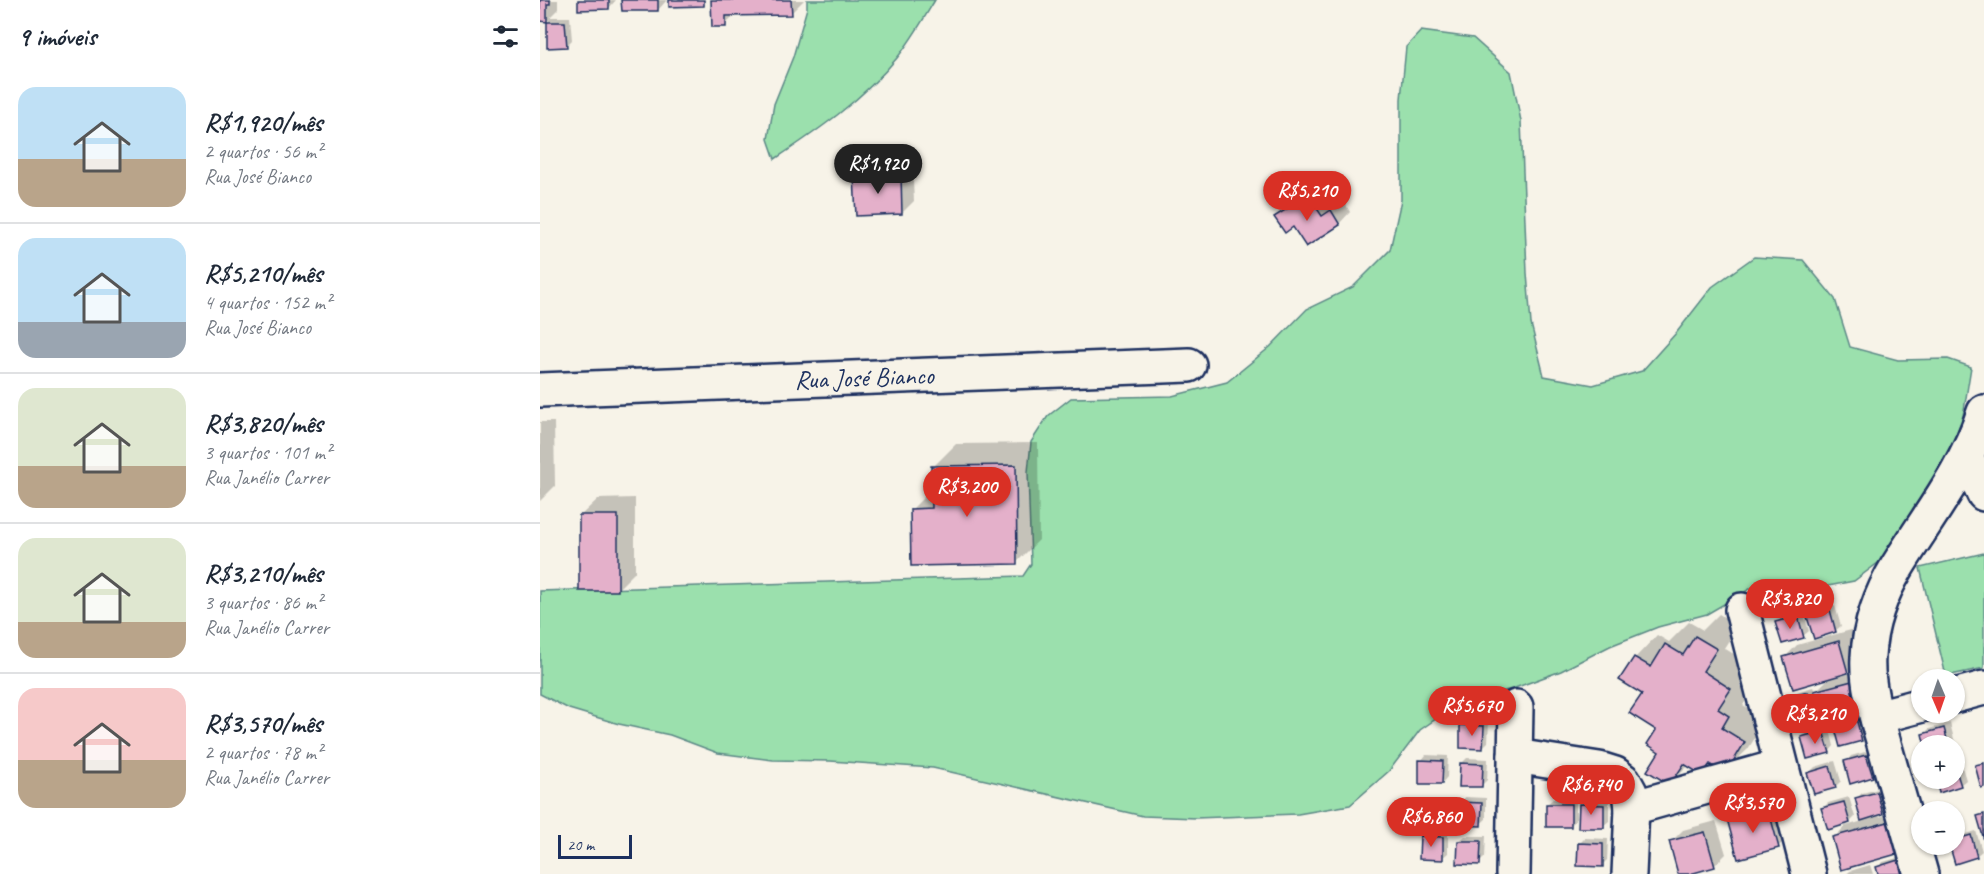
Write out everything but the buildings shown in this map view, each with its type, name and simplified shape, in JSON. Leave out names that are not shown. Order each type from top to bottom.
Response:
[{"type":"street","name":"Rua José Bianco","points":[[540,390],[1189,365]]},
{"type":"street","points":[[1921,874],[1869,682],[1868,658],[1871,634],[1876,612],[1896,569],[1966,456],[1984,412]]},
{"type":"street","points":[[1966,456],[1984,494]]},
{"type":"street","points":[[1742,610],[1809,874]]},
{"type":"street","points":[[1965,693],[1984,688]]},
{"type":"street","points":[[1513,874],[1516,707]]},
{"type":"street","points":[[1877,717],[1911,708]]},
{"type":"street","points":[[1515,756],[1599,769],[1615,774],[1624,781],[1630,792],[1632,808],[1629,874]]},
{"type":"street","points":[[1632,808],[1781,766]]},
{"type":"green space","points":[[807,0],[935,0],[902,51],[870,87],[824,125],[775,159],[768,139],[774,104],[793,57],[807,8]]},
{"type":"green space","points":[[1421,31],[1473,38],[1511,72],[1521,121],[1531,324],[1544,376],[1593,385],[1642,371],[1677,332],[1712,287],[1754,257],[1803,260],[1835,299],[1850,347],[1898,360],[1948,359],[1971,367],[1963,416],[1945,464],[1895,550],[1854,581],[1797,592],[1753,587],[1707,614],[1658,627],[1610,646],[1561,671],[1512,689],[1462,701],[1420,730],[1389,771],[1350,805],[1298,814],[1196,818],[1143,816],[933,768],[830,761],[773,760],[718,753],[670,735],[619,724],[569,709],[540,694],[540,591],[1023,576],[1031,564],[1028,472],[1031,442],[1048,416],[1071,398],[1172,396],[1227,382],[1270,347],[1307,309],[1353,287],[1390,250],[1401,200],[1401,99],[1406,47]]},
{"type":"green space","points":[[1984,553],[1984,668],[1965,672],[1965,669],[1944,669],[1920,568]]}]
